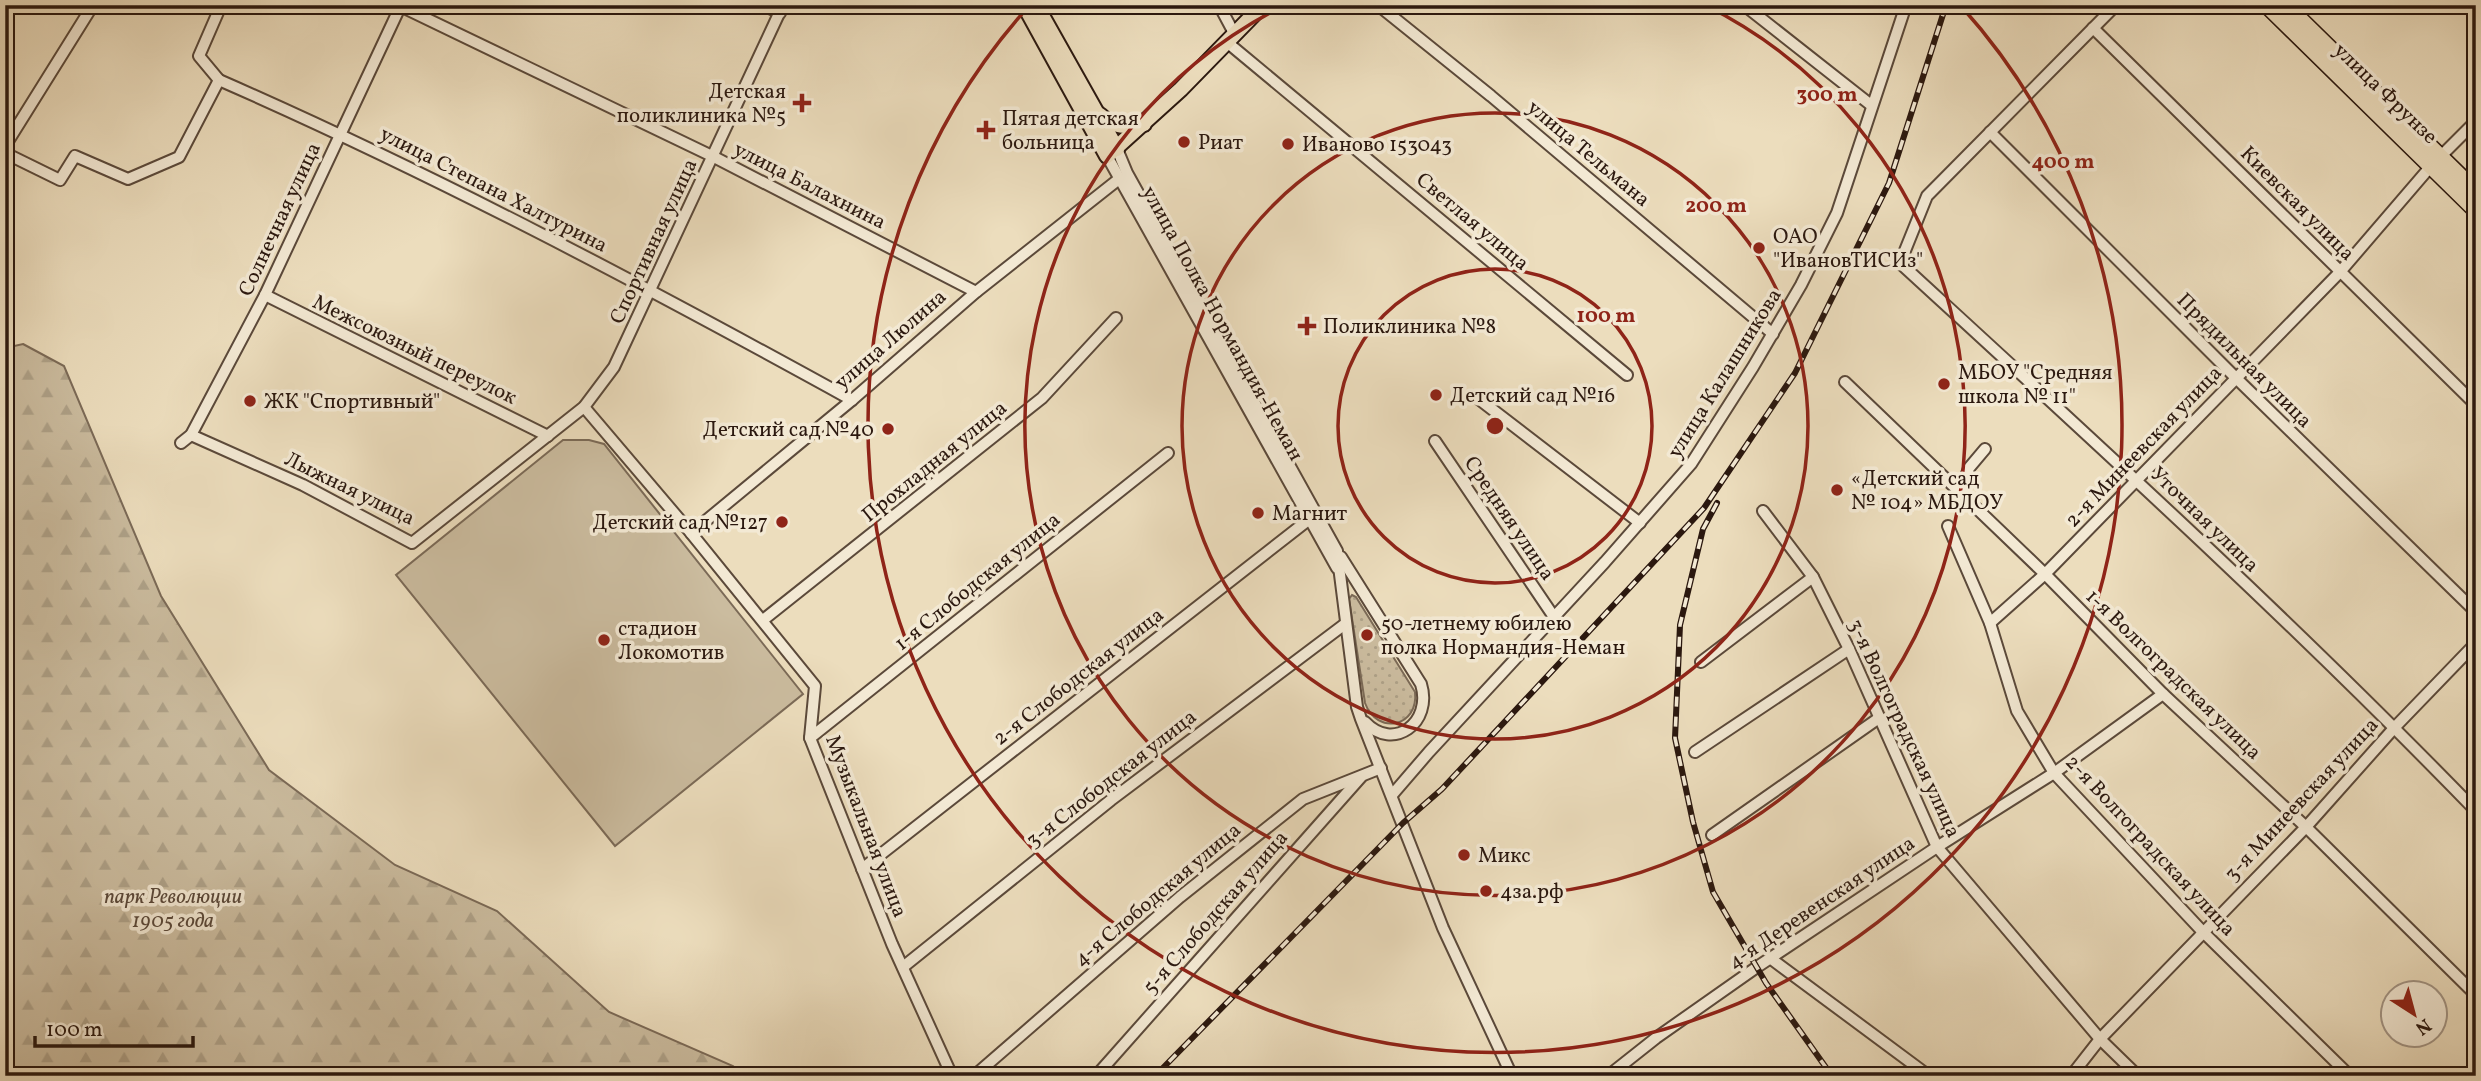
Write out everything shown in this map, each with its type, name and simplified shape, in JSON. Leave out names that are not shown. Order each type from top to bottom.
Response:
[{"type":"highway","name":"улица Фрунзе","points":[[2267,5],[2435,162],[2476,192]]},
{"type":"highway","name":"улица Фрунзе","points":[[2285,5],[2435,162],[2476,210]]},
{"type":"main road","name":"улица Полка Нормандия-Неман","points":[[1024,5],[1113,156]]},
{"type":"main road","name":"улица Полка Нормандия-Неман","points":[[1036,5],[1095,110],[1113,156]]},
{"type":"main road","points":[[1113,156],[1263,5]]},
{"type":"main road","points":[[1113,156],[1176,98],[1181,89]]},
{"type":"main road","points":[[1095,110],[1112,124],[1144,124]]},
{"type":"street","points":[[5,153],[60,180],[75,156],[128,179],[179,157],[219,80],[199,56],[219,10],[229,5]]},
{"type":"street","points":[[763,5],[781,9]]},
{"type":"street","points":[[1219,5],[1231,39]]},
{"type":"street","name":"улица Тельмана","points":[[1378,5],[1502,105],[1773,334]]},
{"type":"street","points":[[1744,5],[1871,105]]},
{"type":"street","name":"улица Калашникова","points":[[1392,795],[1691,464],[1773,334],[1837,213],[1906,5]]},
{"type":"street","points":[[1990,132],[2116,5]]},
{"type":"street","points":[[5,146],[90,6]]},
{"type":"street","name":"Солнечная улица","points":[[181,443],[191,435],[265,295],[400,6]]},
{"type":"street","name":"улица Балахнина","points":[[400,6],[714,157],[976,292]]},
{"type":"street","name":"Спортивная улица","points":[[548,436],[584,407],[614,367],[781,9]]},
{"type":"street","name":"Киевская улица","points":[[2093,28],[2476,405]]},
{"type":"street","name":"Светлая улица","points":[[1231,39],[1627,375]]},
{"type":"street","name":"улица Степана Халтурина","points":[[219,80],[341,133],[651,289],[852,400]]},
{"type":"street","name":"2-я Минеевская улица","points":[[1990,624],[2045,574],[2340,272],[2435,162],[2476,121]]},
{"type":"street","name":"Уточная улица","points":[[1990,132],[1927,196],[1900,263],[2136,479],[2395,727],[2476,811]]},
{"type":"street","name":"Прядильная улица","points":[[1990,132],[2236,378],[2476,612]]},
{"type":"street","name":"улица Полка Нормандия-Неман","points":[[1113,156],[1119,179],[1313,517],[1337,551],[1345,624],[1361,719],[1443,928],[1512,1076]]},
{"type":"street","name":"улица Полка Нормандия-Неман","points":[[1113,156],[1313,517],[1342,588]]},
{"type":"street","name":"улица Люлина","points":[[691,533],[852,400],[976,292],[1119,179]]},
{"type":"street","name":"Межсоюзный переулок","points":[[265,295],[548,436]]},
{"type":"street","name":"Прохладная улица","points":[[763,620],[1042,398],[1116,318]]},
{"type":"street","name":"1-я Волгоградская улица","points":[[1845,382],[2045,574],[2163,694],[2306,827],[2476,995]]},
{"type":"street","points":[[1480,400],[1640,523]]},
{"type":"street","name":"Музыкальная улица","points":[[584,407],[815,686],[810,738],[903,967],[952,1076]]},
{"type":"street","name":"Лыжная улица","points":[[191,435],[303,485],[412,543],[548,436]]},
{"type":"street","name":"Средняя улица","points":[[1435,441],[1554,617]]},
{"type":"street","points":[[1960,493],[1969,468],[1985,449]]},
{"type":"street","name":"1-я Слободская улица","points":[[810,738],[1168,453]]},
{"type":"street","name":"3-я Волгоградская улица","points":[[1763,511],[1813,577],[1849,649],[1937,848],[2100,1039],[2138,1076]]},
{"type":"street","name":"2-я Слободская улица","points":[[862,869],[1313,517]]},
{"type":"street","name":"2-я Волгоградская улица","points":[[1948,526],[1990,624],[2017,711],[2054,774],[2202,931],[2350,1076]]},
{"type":"street","points":[[1337,551],[1421,684],[1424,695],[1420,718],[1402,732],[1379,733],[1361,719]]},
{"type":"street","points":[[1701,662],[1813,577]]},
{"type":"street","name":"3-я Слободская улица","points":[[903,967],[1111,800],[1345,624]]},
{"type":"street","name":"3-я Минеевская улица","points":[[2071,1076],[2100,1039],[2202,931],[2306,827],[2395,727],[2476,643]]},
{"type":"street","points":[[1695,752],[1849,649]]},
{"type":"street","name":"4-я Деревенская улица","points":[[1608,1076],[1656,1038],[1770,958],[2054,774],[2163,694]]},
{"type":"street","points":[[1712,835],[1879,718]]},
{"type":"street","name":"4-я Слободская улица","points":[[974,1076],[1180,897],[1303,799],[1381,768]]},
{"type":"street","name":"5-я Слободская улица","points":[[1097,1076],[1363,775]]},
{"type":"street","points":[[1770,958],[1929,1076]]},
{"type":"green space","name":"парк Революции 1905 года","points":[[23,344],[64,366],[161,596],[269,770],[395,865],[497,911],[609,1012],[733,1066],[745,1076],[5,1076],[5,348]]},
{"type":"green space","name":"стадион Локомотив","points":[[563,440],[589,440],[604,444],[803,694],[615,846],[396,575]]},
{"type":"green space","points":[[1352,595],[1356,597],[1415,692],[1411,713],[1404,720],[1387,723],[1378,720],[1365,703],[1349,599]]},
{"type":"railway","points":[[1155,1076],[1403,823],[1442,789],[1704,508],[1795,373],[1889,183],[1946,5]]},
{"type":"railway","points":[[1717,503],[1703,529],[1680,625],[1675,738],[1693,822],[1713,892],[1766,983],[1832,1076]]},
{"type":"place","name":"Детская поликлиника №5","points":[[802,103]]},
{"type":"place","name":"Пятая детская больница","points":[[986,130]]},
{"type":"place","name":"Риат","points":[[1184,142]]},
{"type":"place","name":"Иваново 153043","points":[[1288,144]]},
{"type":"place","name":"ОАО \"ИвановТИСИз\"","points":[[1759,248]]},
{"type":"place","name":"Поликлиника №8","points":[[1307,326]]},
{"type":"place","name":"МБОУ \"Средняя школа № 11\"","points":[[1944,384]]},
{"type":"place","name":"Детский сад №16","points":[[1436,395]]},
{"type":"place","name":"ЖК \"Спортивный\"","points":[[250,401]]},
{"type":"place","name":"Детский сад №40","points":[[888,429]]},
{"type":"place","name":"«Детский сад № 104» МБДОУ","points":[[1837,490]]},
{"type":"place","name":"Магнит","points":[[1258,513]]},
{"type":"place","name":"Детский сад №127","points":[[782,522]]},
{"type":"place","name":"50-летнему юбилею полка Нормандия-Неман","points":[[1367,635]]},
{"type":"place","name":"стадион Локомотив","points":[[604,640]]},
{"type":"place","name":"Микс","points":[[1464,855]]},
{"type":"place","name":"4за.рф","points":[[1486,891]]}]
